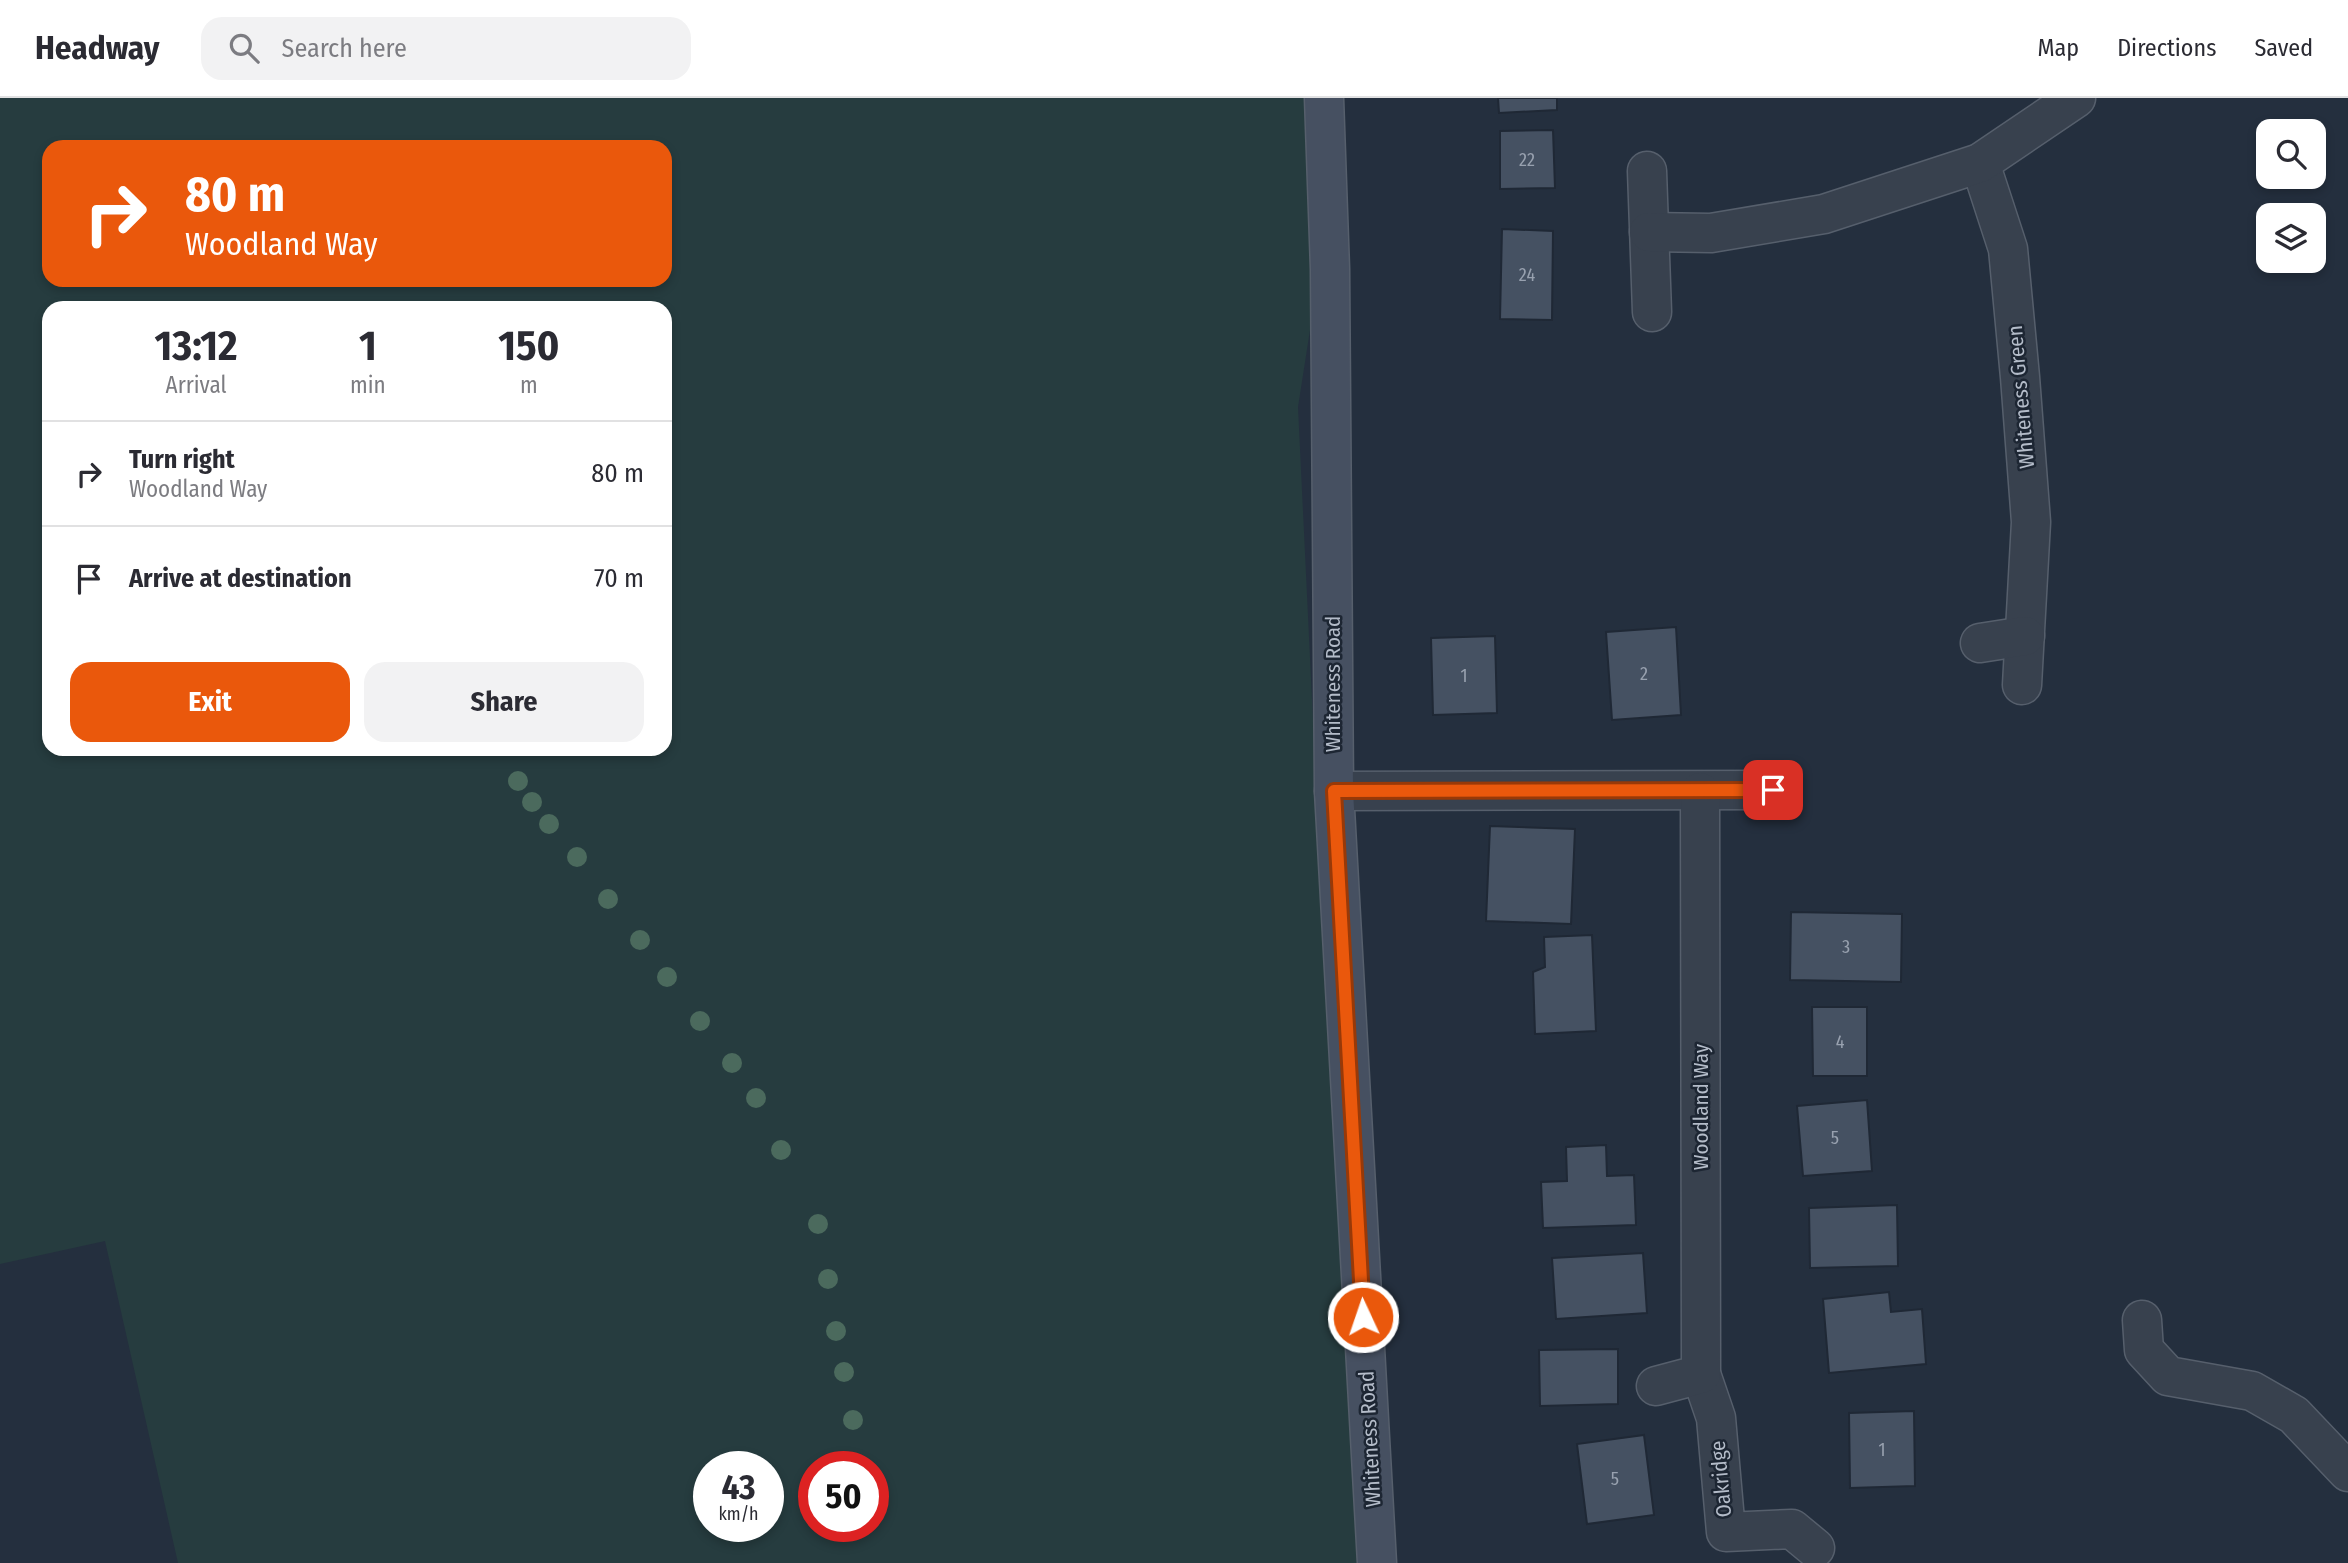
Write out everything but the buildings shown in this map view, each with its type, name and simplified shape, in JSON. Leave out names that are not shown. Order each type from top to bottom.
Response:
[{"type":"main road","name":"Whiteness Road","points":[[1324,98],[1330,269],[1334,791],[1377,1563]]},
{"type":"street","points":[[1649,232],[1711,233],[1824,214],[1980,163],[2076,98]]},
{"type":"street","name":"Whiteness Green","points":[[1980,163],[2008,249],[2031,522],[2022,685]]},
{"type":"street","points":[[1647,171],[1652,312]]},
{"type":"street","points":[[1980,643],[2025,636]]},
{"type":"street","points":[[1334,791],[1773,790]]},
{"type":"street","name":"Woodland Way","points":[[1700,792],[1702,1374]]},
{"type":"street","points":[[2142,1321],[2144,1350],[2168,1376],[2252,1391],[2294,1415],[2348,1472]]},
{"type":"street","points":[[1656,1385],[1702,1374]]},
{"type":"street","name":"Oakridge","points":[[1702,1374],[1716,1418],[1726,1532],[1792,1529],[1815,1548]]},
{"type":"green space","points":[[0,98],[1312,98],[1320,266],[1298,407],[1314,741],[1348,1274],[1372,1563],[178,1563],[105,1241],[0,1264]]},
{"type":"route","points":[[1363,1317],[1334,791],[1773,790]]}]
